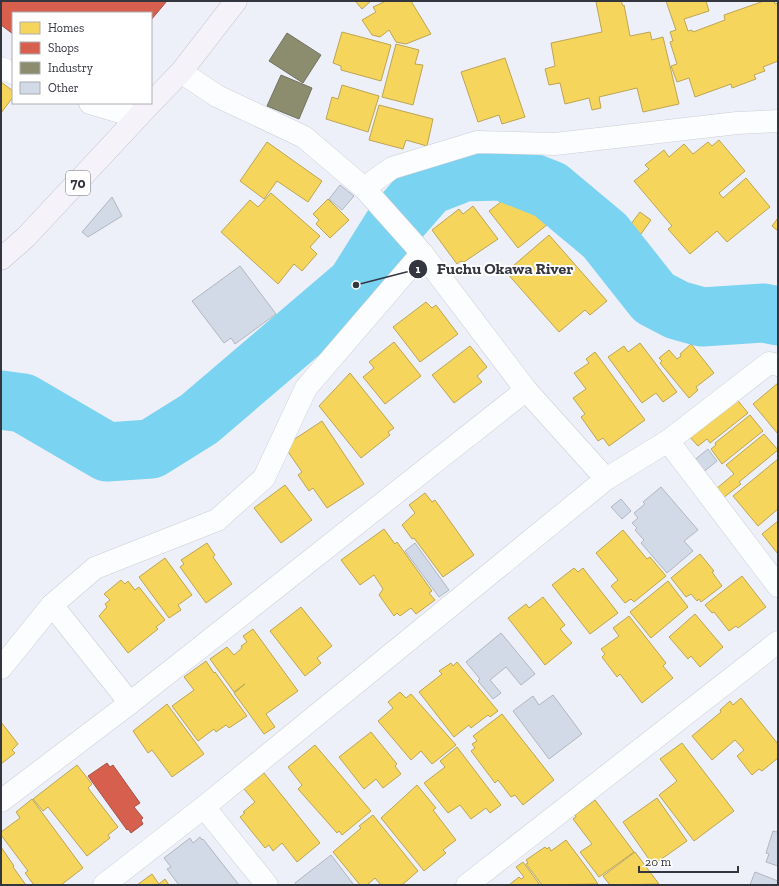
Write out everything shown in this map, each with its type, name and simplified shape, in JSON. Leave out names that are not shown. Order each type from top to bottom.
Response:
[{"type":"main road","name":"70","points":[[152,102],[181,72],[236,1]]},
{"type":"main road","name":"70","points":[[1,259],[26,237],[146,108]]},
{"type":"street","points":[[1,68],[12,73]]},
{"type":"street","points":[[181,72],[217,96],[304,137],[364,188],[415,246],[526,390],[606,479]]},
{"type":"street","points":[[101,104],[146,108]]},
{"type":"street","points":[[364,188],[392,168],[477,142],[556,144],[737,123],[778,121]]},
{"type":"street","points":[[1,668],[52,605],[96,568],[217,520],[264,478],[306,388],[415,246]]},
{"type":"street","points":[[104,885],[204,807],[606,479],[668,441],[769,363],[778,365]]},
{"type":"street","points":[[1,801],[130,703],[526,390]]},
{"type":"street","points":[[668,441],[778,586]]},
{"type":"street","points":[[52,605],[130,703]]},
{"type":"street","points":[[467,885],[778,642]]},
{"type":"street","points":[[204,807],[267,885]]},
{"type":"building: Homes","points":[[355,1],[371,1],[362,9]]},
{"type":"building: Homes","points":[[386,1],[411,1],[431,34],[406,44],[396,42],[389,30],[380,37],[372,35],[362,20],[376,12],[373,7]]},
{"type":"building: Homes","points":[[621,1],[623,6],[624,5],[630,36],[650,32],[652,40],[663,37],[679,104],[643,112],[637,88],[599,97],[601,108],[592,110],[589,98],[565,104],[560,83],[549,85],[545,69],[555,66],[551,43],[602,32],[596,2]]},
{"type":"building: Homes","points":[[666,1],[706,1],[709,11],[684,19],[688,31],[692,30],[693,32],[725,20],[724,15],[764,1],[774,1],[775,4],[778,3],[778,61],[763,67],[765,71],[754,75],[756,79],[732,88],[731,84],[695,97],[689,78],[677,82],[671,66],[677,64],[670,42],[673,41],[670,32],[676,30]]},
{"type":"building: Homes","points":[[342,32],[391,45],[381,81],[341,70],[341,66],[333,63]]},
{"type":"building: Homes","points":[[396,44],[419,50],[415,64],[423,65],[413,105],[382,97]]},
{"type":"building: Homes","points":[[505,58],[525,117],[502,124],[499,115],[478,122],[461,72]]},
{"type":"building: Homes","points":[[1,82],[12,90],[12,98],[1,113]]},
{"type":"building: Homes","points":[[342,85],[379,96],[368,132],[326,119],[332,97],[338,99]]},
{"type":"building: Homes","points":[[379,105],[433,119],[427,146],[406,140],[403,149],[369,140]]},
{"type":"building: Homes","points":[[719,140],[745,171],[719,193],[723,198],[746,178],[770,207],[727,242],[717,231],[690,254],[668,229],[672,226],[634,181],[649,169],[645,165],[664,150],[669,157],[684,144],[693,154],[708,142],[712,146]]},
{"type":"building: Homes","points":[[267,142],[322,181],[308,202],[277,181],[264,199],[240,181]]},
{"type":"building: Homes","points":[[271,193],[320,236],[310,247],[317,254],[302,271],[294,264],[278,284],[221,232],[250,200],[258,207]]},
{"type":"building: Homes","points":[[506,198],[518,202],[523,209],[536,199],[553,220],[518,248],[489,211]]},
{"type":"building: Homes","points":[[328,199],[349,220],[330,238],[316,224],[319,220],[313,214]]},
{"type":"building: Homes","points":[[473,206],[498,239],[464,262],[461,261],[457,264],[432,230],[459,209],[463,214]]},
{"type":"building: Homes","points":[[640,212],[651,220],[641,234],[630,225]]},
{"type":"building: Homes","points":[[778,218],[778,231],[772,226]]},
{"type":"building: Homes","points":[[549,235],[607,301],[590,315],[585,310],[559,332],[506,272]]},
{"type":"building: Homes","points":[[426,302],[432,308],[436,305],[458,334],[420,362],[393,327]]},
{"type":"building: Homes","points":[[394,342],[421,376],[385,404],[363,377],[374,368],[369,362]]},
{"type":"building: Homes","points":[[640,343],[677,392],[663,402],[656,393],[642,403],[608,357],[624,346],[628,352]]},
{"type":"building: Homes","points":[[691,344],[714,373],[696,387],[698,390],[689,398],[660,363],[662,361],[659,358],[669,350],[677,359],[681,356],[680,354]]},
{"type":"building: Homes","points":[[470,346],[487,367],[477,376],[482,382],[454,403],[432,375]]},
{"type":"building: Homes","points":[[595,352],[645,420],[609,446],[603,438],[598,441],[581,417],[585,414],[573,398],[586,389],[574,373],[589,363],[586,359]]},
{"type":"building: Homes","points":[[350,373],[394,428],[388,432],[390,435],[361,458],[319,406]]},
{"type":"building: Homes","points":[[778,383],[778,434],[753,404]]},
{"type":"building: Homes","points":[[735,397],[748,413],[710,443],[707,439],[698,446],[687,434]]},
{"type":"building: Homes","points":[[750,415],[763,431],[722,464],[711,449],[716,445],[715,443]]},
{"type":"building: Homes","points":[[322,421],[364,484],[327,508],[313,488],[309,491],[298,475],[302,472],[284,446]]},
{"type":"building: Homes","points":[[764,434],[778,450],[739,482],[741,484],[723,498],[716,489],[734,474],[726,465]]},
{"type":"building: Homes","points":[[778,459],[778,509],[758,526],[733,496]]},
{"type":"building: Homes","points":[[285,485],[312,520],[281,543],[254,508]]},
{"type":"building: Homes","points":[[425,493],[432,502],[435,500],[474,555],[443,577],[414,538],[412,539],[402,525],[415,513],[409,505]]},
{"type":"building: Homes","points":[[778,521],[778,554],[762,534]]},
{"type":"building: Homes","points":[[384,529],[395,544],[397,542],[432,591],[429,593],[435,600],[416,614],[411,608],[400,616],[397,613],[394,616],[379,595],[383,589],[374,575],[360,585],[341,560]]},
{"type":"building: Homes","points":[[623,530],[647,559],[650,557],[666,576],[634,602],[631,599],[625,603],[611,586],[618,580],[596,553]]},
{"type":"building: Homes","points":[[207,543],[215,555],[213,557],[232,584],[206,603],[180,567],[184,564],[181,560]]},
{"type":"building: Homes","points":[[700,554],[714,571],[712,572],[722,586],[701,602],[699,599],[697,601],[691,594],[686,597],[671,578]]},
{"type":"building: Homes","points":[[165,558],[192,595],[178,605],[181,610],[169,618],[139,577]]},
{"type":"building: Homes","points":[[574,568],[578,572],[583,568],[618,613],[590,634],[552,585]]},
{"type":"building: Homes","points":[[742,576],[766,607],[738,628],[736,626],[729,631],[714,612],[712,613],[705,605]]},
{"type":"building: Homes","points":[[121,580],[125,584],[128,581],[135,590],[139,587],[165,620],[156,627],[158,629],[128,653],[99,616],[107,607],[105,604],[110,600],[104,594]]},
{"type":"building: Homes","points":[[668,581],[688,607],[651,638],[630,612]]},
{"type":"building: Homes","points":[[543,597],[565,625],[560,629],[572,643],[545,665],[508,618],[526,604],[529,608]]},
{"type":"building: Homes","points":[[301,607],[332,646],[317,658],[321,663],[305,676],[270,631]]},
{"type":"building: Homes","points":[[695,614],[723,647],[700,667],[691,656],[688,659],[669,637]]},
{"type":"building: Homes","points":[[629,616],[666,663],[663,666],[673,678],[642,703],[620,674],[617,677],[602,657],[605,654],[601,649],[619,636],[613,628]]},
{"type":"building: Homes","points":[[253,629],[298,691],[266,714],[275,727],[264,734],[234,693],[245,684],[234,692],[210,659],[227,647],[234,655],[242,648],[241,646],[247,642],[243,636]]},
{"type":"building: Homes","points":[[206,661],[247,716],[229,728],[226,725],[216,732],[214,729],[198,741],[172,706],[194,690],[184,677]]},
{"type":"building: Homes","points":[[457,662],[498,711],[490,717],[488,715],[471,728],[469,725],[454,737],[419,692],[442,674],[439,671],[451,663],[453,666]]},
{"type":"building: Homes","points":[[400,692],[406,698],[411,694],[456,745],[432,764],[421,751],[411,760],[378,721],[393,708],[388,702]]},
{"type":"building: Homes","points":[[741,698],[778,744],[778,758],[762,771],[759,769],[752,775],[737,756],[744,750],[735,740],[712,760],[692,736],[721,712],[720,710],[730,701],[733,705]]},
{"type":"building: Homes","points":[[167,704],[204,754],[172,777],[152,750],[148,753],[133,731]]},
{"type":"building: Homes","points":[[502,714],[554,780],[523,805],[515,795],[511,797],[498,780],[495,783],[471,751],[475,748],[472,744],[477,741],[473,736]]},
{"type":"building: Homes","points":[[1,722],[18,744],[12,750],[15,753],[1,764]]},
{"type":"building: Homes","points":[[371,732],[397,764],[395,766],[401,774],[383,788],[376,779],[364,789],[339,757]]},
{"type":"building: Homes","points":[[682,743],[734,811],[694,841],[659,795],[677,781],[660,759]]},
{"type":"building: Homes","points":[[315,745],[371,811],[342,835],[339,831],[337,833],[298,789],[302,785],[288,767]]},
{"type":"building: Homes","points":[[457,747],[501,805],[490,813],[486,808],[471,819],[460,805],[448,813],[424,783],[445,767],[440,761]]},
{"type":"building: Homes","points":[[77,765],[92,784],[88,788],[118,827],[108,835],[110,838],[87,856],[48,807],[43,811],[33,799]]},
{"type":"building: Homes","points":[[264,773],[320,843],[297,862],[282,843],[273,851],[269,845],[265,848],[240,817],[245,813],[243,812],[255,802],[244,789]]},
{"type":"building: Homes","points":[[417,785],[436,808],[433,810],[456,840],[443,850],[446,853],[424,871],[381,818]]},
{"type":"building: Homes","points":[[657,798],[687,841],[653,865],[623,822]]},
{"type":"building: Homes","points":[[32,799],[83,868],[61,885],[34,885],[25,873],[28,871],[1,835],[1,832],[20,818],[16,812]]},
{"type":"building: Homes","points":[[595,800],[634,852],[599,877],[580,852],[592,844],[573,819],[576,817],[575,815]]},
{"type":"building: Homes","points":[[373,815],[418,871],[402,885],[381,885],[375,878],[367,885],[360,885],[333,852],[361,828],[359,826]]},
{"type":"building: Homes","points":[[566,840],[598,884],[542,885],[526,864],[528,863],[526,860],[545,847],[547,849],[549,847],[551,851]]},
{"type":"building: Homes","points":[[1,847],[14,866],[13,867],[26,885],[1,885]]},
{"type":"building: Homes","points":[[635,852],[659,884],[610,885],[603,876]]},
{"type":"building: Homes","points":[[523,862],[540,885],[509,885],[519,877],[521,879],[524,877],[516,867]]},
{"type":"building: Homes","points":[[152,874],[159,884],[165,879],[169,885],[137,885]]},
{"type":"building: Shops","points":[[1,1],[167,1],[152,19],[152,12],[12,12],[12,33],[1,25]]},
{"type":"building: Shops","points":[[107,763],[110,767],[113,765],[140,803],[134,807],[143,818],[141,820],[143,824],[131,833],[128,829],[127,830],[88,776]]},
{"type":"building: Industry","points":[[287,33],[321,55],[303,83],[269,61]]},
{"type":"building: Industry","points":[[281,75],[312,88],[299,119],[267,106]]},
{"type":"building: Other","points":[[340,185],[354,196],[342,210],[329,199]]},
{"type":"building: Other","points":[[112,197],[122,216],[88,237],[82,232]]},
{"type":"building: Other","points":[[240,266],[276,314],[235,344],[231,338],[224,343],[192,301]]},
{"type":"building: Other","points":[[708,449],[717,461],[701,474],[692,462]]},
{"type":"building: Other","points":[[661,487],[698,530],[684,541],[693,551],[667,573],[641,543],[644,540],[635,530],[637,528],[632,523],[638,518],[634,513],[645,504],[643,502]]},
{"type":"building: Other","points":[[621,499],[631,511],[622,519],[611,507]]},
{"type":"building: Other","points":[[415,543],[449,590],[439,597],[405,551]]},
{"type":"building: Other","points":[[501,633],[535,674],[521,685],[506,667],[490,680],[501,693],[493,699],[478,681],[480,679],[466,662]]},
{"type":"building: Other","points":[[553,695],[582,734],[549,759],[513,711],[533,696],[539,705]]},
{"type":"building: Other","points":[[778,830],[778,866],[766,862],[769,854],[766,853],[773,831],[777,832]]},
{"type":"building: Other","points":[[200,837],[239,885],[179,885],[167,869],[171,867],[164,858],[190,838],[193,843]]},
{"type":"building: Other","points":[[331,855],[354,885],[296,885],[295,883]]},
{"type":"building: Other","points":[[755,872],[778,881],[778,885],[750,885]]},
{"type":"waterway","points":[[1,400],[23,403],[107,452],[151,449],[199,419],[356,285],[393,226],[428,186],[464,172],[502,171],[550,190],[605,236],[654,298],[677,310],[702,317],[764,313],[778,316]]},
{"type":"place","name":"Fuchu Okawa River","points":[[356,285]]}]
